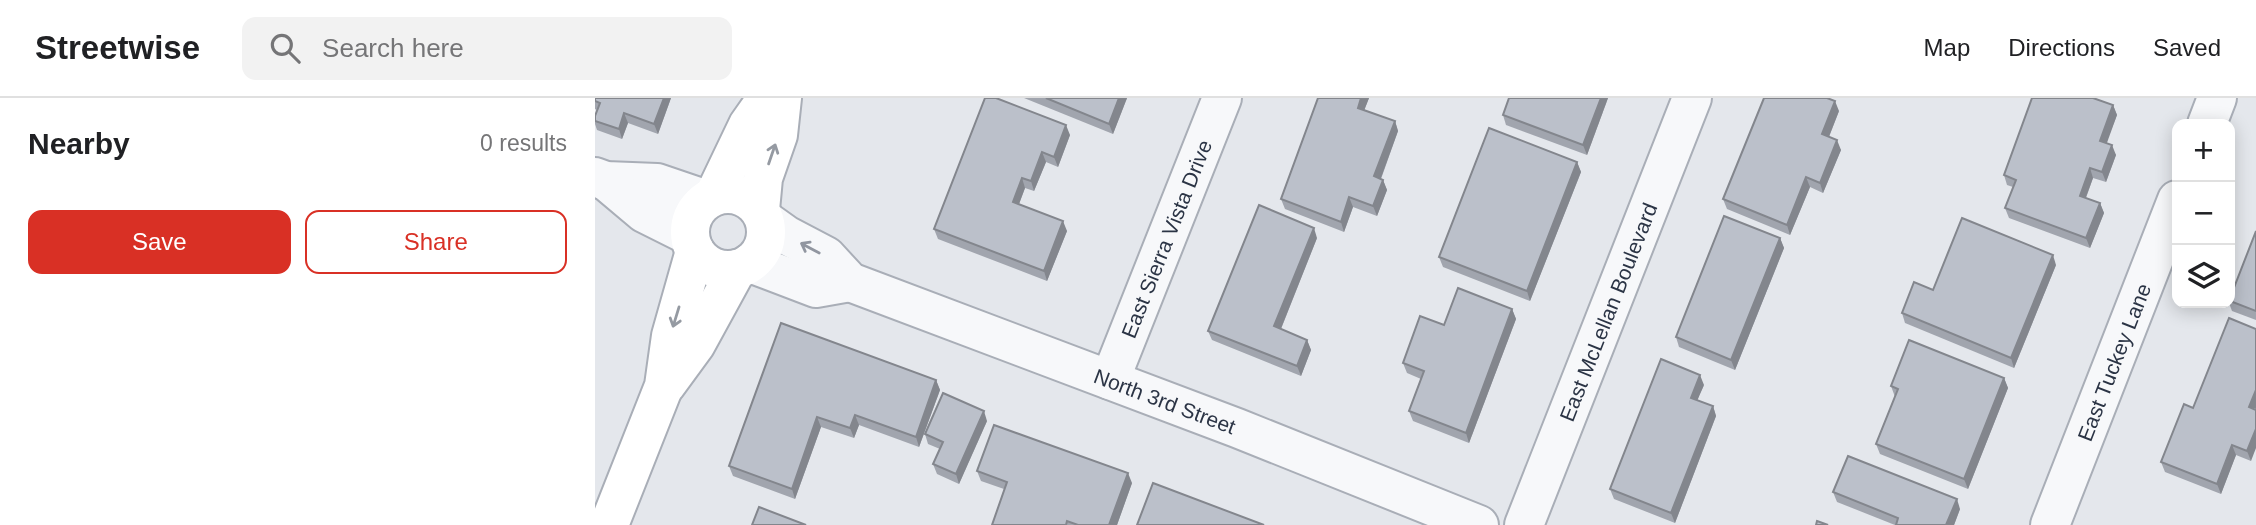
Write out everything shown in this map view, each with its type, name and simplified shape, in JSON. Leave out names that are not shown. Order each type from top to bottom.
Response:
[{"type":"street","points":[[609,525],[664,386],[671,336],[693,244],[694,215],[711,198],[748,125],[768,98]]},
{"type":"street","points":[[664,386],[696,344],[743,266],[759,255],[765,244],[767,232],[762,215],[764,178],[778,135],[782,98]]},
{"type":"street","name":"East Sierra Vista Drive","points":[[1110,380],[1222,98]]},
{"type":"street","name":"East McLellan Boulevard","points":[[1524,525],[1692,98]]},
{"type":"street","points":[[2209,119],[2217,98]]},
{"type":"street","points":[[600,179],[657,183],[711,198],[724,193],[744,196],[762,215]]},
{"type":"street","points":[[600,179],[644,213],[693,244],[709,265],[718,269],[743,266],[816,288],[850,282]]},
{"type":"street","name":"East Tuckey Lane","points":[[2050,525],[2172,213]]},
{"type":"street","name":"North 3rd Street","points":[[762,215],[786,235],[826,256],[850,282],[1110,380],[1479,525]]},
{"type":"building","points":[[595,98],[664,98],[654,124],[624,113],[619,129],[595,121],[600,103],[595,101]]},
{"type":"building","points":[[985,98],[996,98],[1066,125],[1054,157],[1042,152],[1031,181],[1022,178],[1013,202],[1063,221],[1044,271],[934,229]]},
{"type":"building","points":[[1046,98],[1119,98],[1109,124]]},
{"type":"building","points":[[1318,98],[1361,98],[1358,108],[1395,121],[1374,176],[1383,180],[1373,206],[1349,197],[1341,222],[1281,199]]},
{"type":"building","points":[[1509,98],[1601,98],[1583,145],[1503,115]]},
{"type":"building","points":[[1764,98],[1827,98],[1835,101],[1822,134],[1837,140],[1820,183],[1806,177],[1787,225],[1723,199]]},
{"type":"building","points":[[2032,98],[2093,98],[2113,105],[2100,141],[2112,145],[2102,172],[2090,168],[2080,196],[2100,203],[2086,238],[2005,208],[2016,180],[2004,175]]},
{"type":"building","points":[[1489,128],[1577,162],[1527,291],[1439,257]]},
{"type":"building","points":[[1259,205],[1314,228],[1274,326],[1307,340],[1297,366],[1208,331]]},
{"type":"building","points":[[1724,216],[1780,238],[1731,360],[1676,337]]},
{"type":"building","points":[[1962,218],[2053,255],[2011,358],[1902,313],[1914,282],[1933,290]]},
{"type":"building","points":[[2256,231],[2256,311],[2235,303],[2235,285]]},
{"type":"building","points":[[1458,288],[1512,309],[1466,433],[1409,411],[1424,371],[1403,363],[1420,316],[1444,325]]},
{"type":"building","points":[[2229,318],[2256,329],[2256,390],[2249,407],[2256,410],[2256,429],[2247,451],[2232,445],[2217,484],[2161,462],[2184,404],[2193,408]]},
{"type":"building","points":[[781,323],[936,380],[916,437],[855,415],[850,428],[817,417],[792,489],[729,466]]},
{"type":"building","points":[[1909,340],[2004,378],[1964,479],[1876,444],[1898,389],[1891,386]]},
{"type":"building","points":[[1661,359],[1700,375],[1691,398],[1713,406],[1671,513],[1610,489]]},
{"type":"building","points":[[943,393],[984,411],[956,474],[933,464],[943,442],[925,434]]},
{"type":"building","points":[[994,425],[1128,473],[1109,525],[1078,525],[1067,521],[1066,525],[992,525],[1007,482],[977,471]]},
{"type":"building","points":[[1848,456],[1957,499],[1946,525],[1896,525],[1898,518],[1833,492]]},
{"type":"building","points":[[1153,483],[1264,525],[1137,525]]},
{"type":"building","points":[[759,507],[806,525],[752,525]]}]
